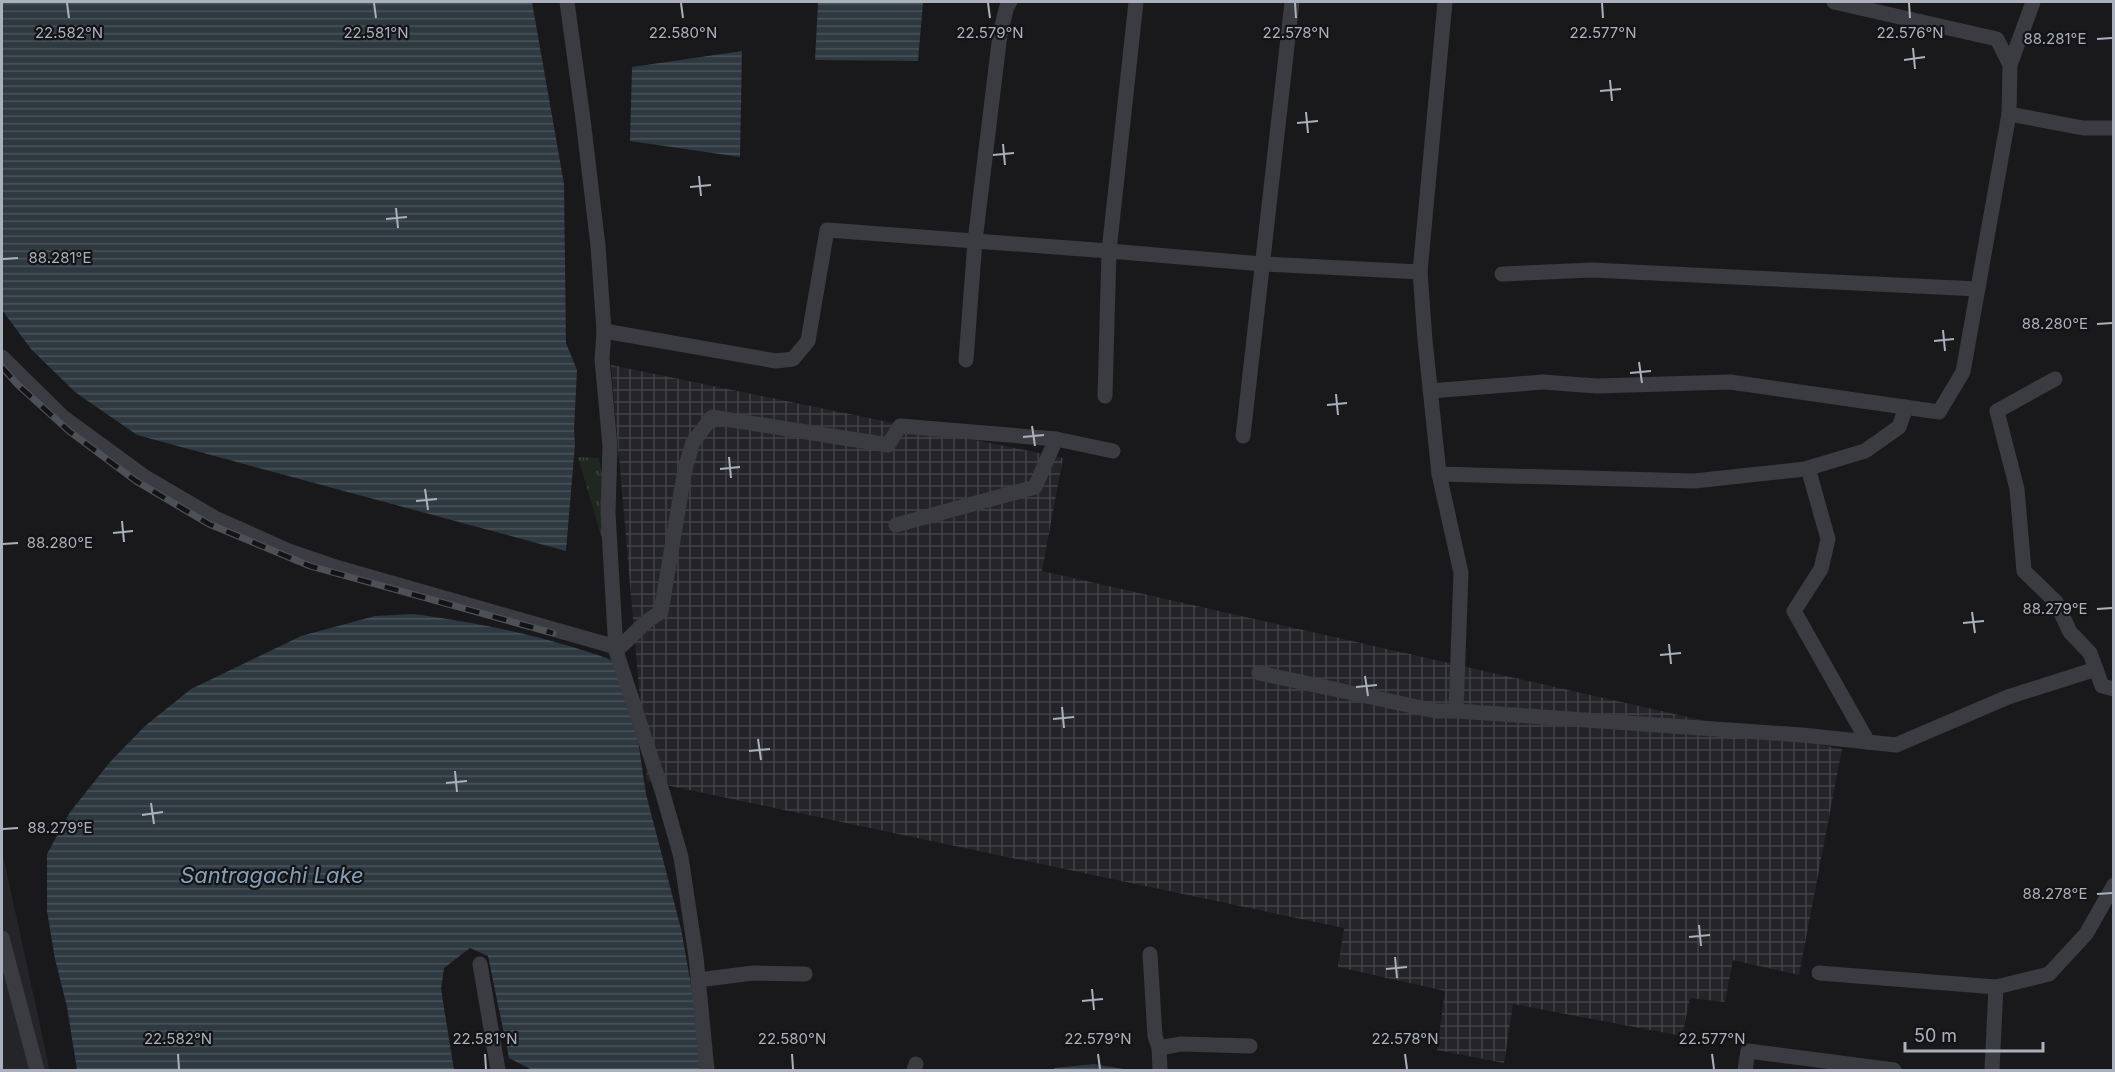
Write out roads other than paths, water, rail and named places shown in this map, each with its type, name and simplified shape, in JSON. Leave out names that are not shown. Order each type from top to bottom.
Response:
[{"type":"street","points":[[567,2],[598,246],[604,331],[602,359],[610,446],[608,513],[616,649],[663,794],[681,858],[696,957],[707,1071]]},
{"type":"street","points":[[966,360],[975,241],[1000,34],[1010,2]]},
{"type":"street","points":[[1105,396],[1109,251],[1136,2]]},
{"type":"street","points":[[1243,436],[1292,2]]},
{"type":"street","points":[[1445,2],[1420,272],[1439,474],[1461,573],[1456,711]]},
{"type":"street","points":[[1834,2],[1997,39],[2010,65]]},
{"type":"street","points":[[1430,391],[1543,382],[1597,386],[1730,382],[1939,412],[1963,372],[2009,114],[2010,65],[2033,2]]},
{"type":"street","points":[[2009,114],[2083,128],[2114,128]]},
{"type":"street","points":[[604,331],[776,361],[793,359],[808,341],[827,230],[1263,264],[1420,272]]},
{"type":"street","points":[[1502,274],[1592,270],[1978,289]]},
{"type":"street","points":[[2,357],[63,417],[145,477],[215,518],[289,551],[339,568],[616,649]]},
{"type":"street","points":[[2055,379],[1997,411],[2017,489],[2024,571],[2056,602],[2070,632],[2090,653],[2102,686],[2114,689]]},
{"type":"street","points":[[1439,474],[1694,481],[1808,468],[1865,451],[1899,427],[1906,407]]},
{"type":"street","points":[[616,649],[647,621],[661,612],[685,469],[693,442],[712,417],[888,445],[900,426],[1056,439],[1113,451]]},
{"type":"street","points":[[896,525],[1035,488],[1056,439]]},
{"type":"street","points":[[1808,468],[1828,539],[1821,569],[1794,611],[1868,742]]},
{"type":"street","points":[[1259,673],[1436,711],[1802,735],[1896,745],[2008,697],[2096,669]]},
{"type":"street","points":[[1819,973],[1996,987],[2049,974],[2086,934],[2114,885]]},
{"type":"street","points":[[2,938],[8,984],[37,1071]]},
{"type":"street","points":[[1150,954],[1155,1036],[1159,1048],[1160,1071]]},
{"type":"street","points":[[480,963],[498,1071]]},
{"type":"street","points":[[698,980],[753,973],[805,974]]},
{"type":"street","points":[[1992,1071],[1996,987]]},
{"type":"street","points":[[1159,1048],[1181,1044],[1250,1046]]},
{"type":"street","points":[[1745,1071],[1748,1051],[1894,1071]]},
{"type":"water","points":[[2,2],[532,2],[564,184],[566,343],[577,370],[575,444],[566,551],[137,435],[75,392],[31,349],[2,310]]},
{"type":"water","points":[[818,2],[923,2],[918,61],[815,60]]},
{"type":"water","points":[[742,51],[740,157],[630,141],[632,67]]},
{"type":"water","name":"Santragachi Lake","points":[[414,614],[549,640],[627,666],[646,794],[681,929],[698,1024],[703,1070],[532,1070],[509,1058],[488,956],[470,948],[444,968],[441,989],[454,1070],[77,1070],[67,1007],[55,959],[47,911],[47,854],[70,812],[110,762],[145,726],[191,689],[301,636],[375,616]]},
{"type":"water","points":[[1094,1064],[1129,1070],[1055,1070],[1054,1068]]},
{"type":"railway","points":[[2,367],[18,385],[69,431],[136,481],[209,524],[310,566],[553,633]]}]
